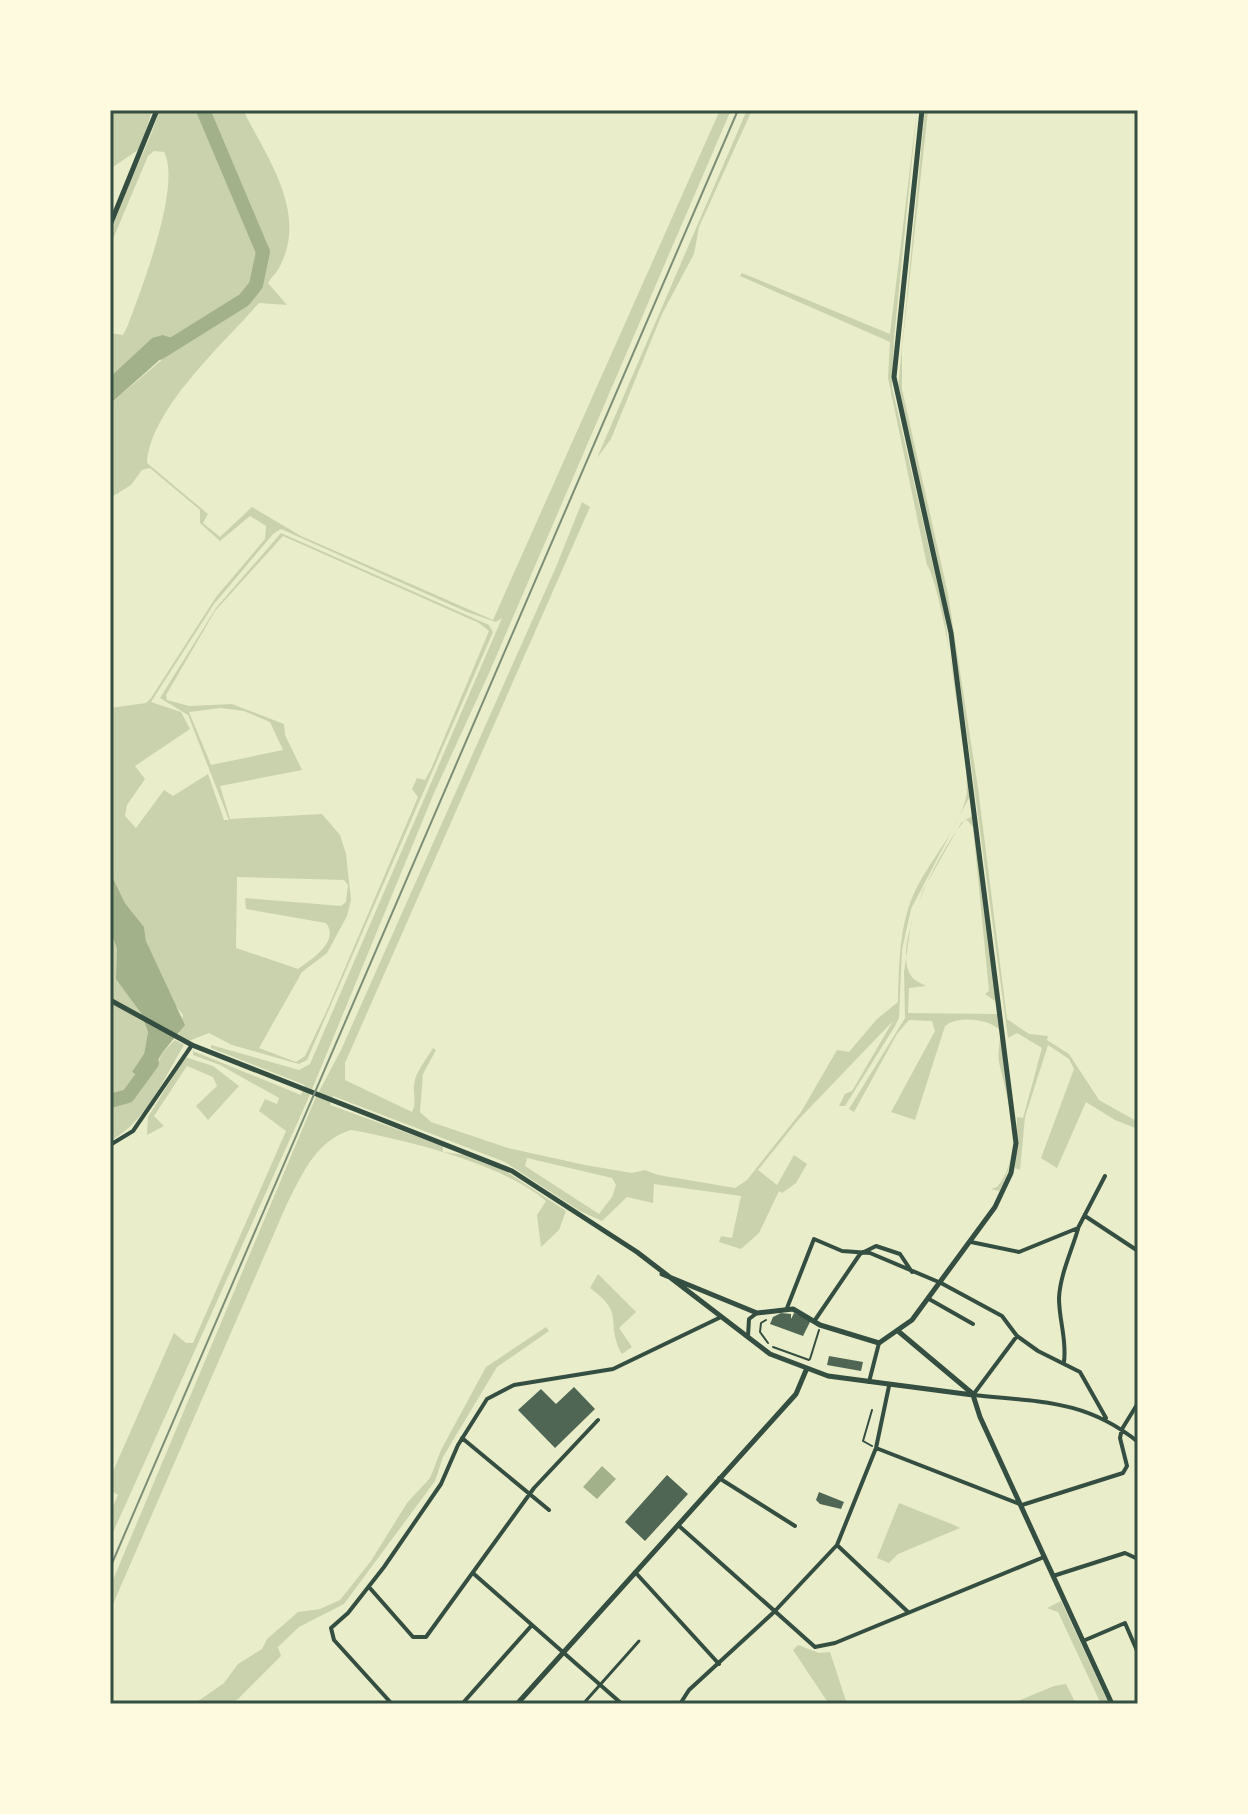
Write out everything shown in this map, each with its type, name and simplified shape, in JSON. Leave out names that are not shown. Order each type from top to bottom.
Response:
[{"type":"street","points":[[110,225],[157,110]]},
{"type":"street","points":[[869,1382],[879,1343],[898,1331],[929,1299],[971,1242],[1000,1198],[1015,1157],[1016,1129],[951,633],[894,377],[922,110]]},
{"type":"street","points":[[110,1000],[192,1045],[501,1165],[637,1252],[770,1354],[828,1376],[889,1386],[1067,1405],[1106,1418],[1138,1442]]},
{"type":"street","points":[[110,1145],[133,1131],[192,1045]]},
{"type":"street","points":[[1064,1362],[1065,1332],[1060,1317],[1060,1292],[1078,1228],[1105,1176]]},
{"type":"street","points":[[1085,1216],[1138,1251]]},
{"type":"street","points":[[971,1242],[1019,1252],[1078,1228]]},
{"type":"street","points":[[787,1308],[814,1239],[860,1254],[870,1253],[941,1283],[1002,1316],[1017,1336],[1064,1362],[1085,1378],[1106,1418]]},
{"type":"street","points":[[815,1320],[860,1254],[876,1246],[883,1246],[903,1257],[913,1273]]},
{"type":"street","points":[[662,1274],[757,1313],[787,1308],[820,1325],[879,1343]]},
{"type":"street","points":[[929,1299],[973,1324]]},
{"type":"street","points":[[748,1336],[749,1319],[757,1313]]},
{"type":"street","points":[[392,1704],[334,1640],[331,1628],[369,1587],[441,1484],[462,1438],[487,1399],[505,1389],[613,1369],[721,1317]]},
{"type":"street","points":[[898,1331],[973,1395],[1112,1704]]},
{"type":"street","points":[[973,1395],[1017,1336]]},
{"type":"street","points":[[517,1704],[796,1394],[807,1368]]},
{"type":"street","points":[[680,1704],[689,1690],[774,1612],[837,1545],[876,1448],[889,1386]]},
{"type":"street","points":[[876,1448],[1022,1505],[1123,1473],[1127,1466],[1120,1438],[1138,1403]]},
{"type":"street","points":[[1093,1413],[1100,1404]]},
{"type":"street","points":[[369,1587],[409,1633],[422,1639],[431,1633],[530,1494],[598,1420]]},
{"type":"street","points":[[462,1438],[549,1510]]},
{"type":"street","points":[[719,1478],[795,1526]]},
{"type":"street","points":[[678,1525],[809,1643],[821,1648],[1044,1557]]},
{"type":"street","points":[[837,1545],[909,1612]]},
{"type":"street","points":[[1053,1576],[1125,1553],[1138,1559]]},
{"type":"street","points":[[635,1572],[719,1664]]},
{"type":"street","points":[[473,1574],[622,1704]]},
{"type":"street","points":[[1083,1641],[1125,1623],[1138,1653]]},
{"type":"street","points":[[462,1704],[532,1625]]},
{"type":"street","points":[[583,1704],[639,1641]]},
{"type":"path","points":[[768,1312],[769,1318],[761,1323],[763,1339],[772,1347],[809,1360]]},
{"type":"path","points":[[807,1368],[820,1325]]},
{"type":"path","points":[[872,1410],[863,1441],[876,1448]]},
{"type":"shaded area","points":[[110,110],[152,110],[141,148],[110,169]]},
{"type":"shaded area","points":[[159,110],[243,110],[281,186],[289,227],[287,247],[279,268],[268,283],[287,305],[259,303],[209,357],[161,421],[151,442],[147,463],[208,514],[203,523],[220,537],[252,507],[301,536],[493,620],[720,110],[731,110],[489,673],[434,793],[308,1099],[110,1539],[110,1513],[118,1495],[110,1490],[110,1478],[174,1333],[186,1343],[193,1343],[286,1131],[259,1111],[265,1099],[277,1104],[279,1098],[220,1065],[193,1055],[193,1051],[301,1095],[305,1085],[211,1048],[211,1045],[299,1070],[310,1064],[502,618],[496,622],[467,612],[281,529],[273,534],[214,604],[151,702],[181,712],[190,729],[135,766],[145,779],[127,805],[125,816],[136,828],[164,790],[173,796],[208,774],[224,820],[229,820],[188,715],[160,698],[216,608],[281,533],[489,625],[493,632],[307,1060],[299,1064],[232,1045],[209,1033],[189,1041],[179,1035],[183,1015],[170,998],[146,941],[144,927],[125,903],[110,872],[110,708],[146,703],[151,698],[216,597],[265,539],[266,526],[250,516],[220,541],[200,523],[200,510],[150,468],[142,470],[131,485],[110,498],[110,404],[164,358],[152,338],[110,377],[110,333],[123,335],[128,325],[150,264],[164,212],[168,167],[164,152],[154,151],[148,156],[110,246],[116,215]],"holes":[[[283,536],[479,623],[489,631],[431,769],[425,780],[417,778],[412,789],[418,797],[327,1010],[305,1056],[296,1062],[259,1048],[302,972],[327,953],[347,916],[351,900],[346,854],[340,835],[322,814],[230,819],[220,786],[302,770],[285,735],[284,724],[232,704],[189,706],[167,700],[166,695],[215,611]],[[221,708],[244,711],[270,722],[283,750],[211,765],[189,712]],[[237,877],[344,880],[348,885],[346,902],[341,906],[245,898],[246,909],[326,923],[330,936],[327,943],[298,969],[236,948]]]},
{"type":"shaded area","points":[[747,110],[752,110],[699,227],[694,254],[662,314],[611,439],[597,458]]},
{"type":"shaded area","points":[[917,110],[892,387],[944,613],[950,654],[927,565],[888,378],[890,342],[740,276],[742,273],[890,334]]},
{"type":"shaded area","points":[[925,110],[928,110],[902,349],[902,389],[948,594],[978,788],[1007,1019],[1029,1034],[1048,1036],[1047,1040],[1069,1054],[1099,1100],[1138,1122],[1138,1129],[1115,1120],[1086,1102],[1057,1168],[1041,1158],[1074,1069],[1069,1059],[1048,1045],[1025,1117],[1020,1170],[1015,1168],[1017,1117],[1023,1118],[1042,1048],[1017,1033],[1008,1038],[953,631],[898,388]]},
{"type":"shaded area","points":[[163,335],[172,338],[173,348],[110,404],[110,377],[152,338]]},
{"type":"shaded area","points":[[582,502],[590,507],[345,1063],[345,1080],[412,1112],[415,1080],[433,1048],[436,1050],[423,1074],[420,1112],[431,1122],[508,1148],[585,1165],[632,1173],[645,1170],[735,1188],[747,1180],[801,1112],[837,1050],[849,1052],[877,1019],[898,1002],[901,944],[910,902],[952,830],[911,909],[902,950],[899,1018],[895,1026],[845,1106],[839,1106],[845,1094],[852,1091],[893,1021],[799,1119],[758,1170],[777,1185],[794,1155],[807,1164],[796,1183],[782,1193],[779,1191],[759,1233],[741,1249],[719,1242],[721,1236],[732,1238],[741,1196],[654,1184],[653,1203],[627,1197],[602,1221],[580,1211],[505,1162],[333,1096],[330,1105],[443,1146],[443,1152],[465,1155],[504,1170],[566,1211],[559,1230],[541,1247],[537,1215],[546,1201],[528,1188],[480,1165],[426,1147],[351,1130],[328,1142],[311,1160],[286,1206],[110,1611],[110,1587],[315,1099],[341,1050]],"holes":[[[527,1158],[612,1178],[616,1185],[612,1197],[599,1214],[525,1166]]]},
{"type":"shaded area","points":[[950,654],[960,719],[965,762]]},
{"type":"shaded area","points":[[965,762],[970,796],[958,818],[966,798]]},
{"type":"shaded area","points":[[972,816],[998,997],[995,1001],[985,994],[989,991],[973,827],[966,820]]},
{"type":"shaded area","points":[[110,872],[125,903],[144,927],[146,941],[185,1025],[162,1053],[147,1080],[132,1072],[144,1054],[148,1032],[141,1013],[116,979],[117,949],[110,930]]},
{"type":"shaded area","points":[[929,879],[915,914],[910,930],[911,924],[923,890]]},
{"type":"shaded area","points":[[110,930],[148,1032],[144,1054],[155,1070],[162,1053],[175,1040],[184,1045],[144,1111],[123,1133],[110,1141]]},
{"type":"shaded area","points":[[906,956],[911,976],[926,986],[909,988],[908,1013],[998,1014],[1011,1105],[1012,1141],[999,1058],[1000,1030],[981,1021],[958,1020],[945,1026],[915,1120],[891,1112],[935,1031],[932,1021],[909,1020],[897,1034],[854,1112],[849,1109],[905,1018]]},
{"type":"shaded area","points":[[185,1057],[213,1066],[239,1086],[208,1120],[196,1106],[217,1086],[213,1077],[187,1066],[154,1116],[164,1126],[147,1135],[148,1117]]},
{"type":"shaded area","points":[[1010,1160],[999,1191],[991,1189],[997,1187]]},
{"type":"shaded area","points":[[598,1274],[636,1312],[619,1328],[632,1347],[622,1354],[612,1312],[590,1288]]},
{"type":"shaded area","points":[[546,1327],[549,1331],[497,1367],[443,1457],[435,1481],[344,1604],[299,1627],[278,1647],[281,1656],[238,1699],[230,1704],[194,1704],[224,1683],[238,1664],[262,1649],[267,1639],[298,1612],[320,1609],[340,1600],[371,1561],[407,1503],[430,1478],[441,1450],[486,1367]]},
{"type":"shaded area","points":[[602,1466],[616,1479],[597,1499],[583,1487]]},
{"type":"shaded area","points":[[899,1503],[960,1528],[898,1554],[889,1563],[877,1558]]},
{"type":"shaded area","points":[[1061,1601],[1109,1704],[1101,1704],[1058,1612],[1047,1608]]},
{"type":"shaded area","points":[[798,1645],[819,1653],[830,1652],[847,1704],[829,1704],[793,1650]]},
{"type":"shaded area","points":[[1066,1684],[1076,1704],[1013,1703],[1054,1686]]},
{"type":"building","points":[[781,1313],[791,1314],[791,1319],[794,1313],[811,1320],[803,1336],[770,1324],[773,1317]]},
{"type":"building","points":[[829,1356],[863,1362],[861,1371],[827,1365]]},
{"type":"building","points":[[574,1387],[595,1409],[555,1448],[518,1410],[541,1389],[556,1404]]},
{"type":"building","points":[[667,1475],[688,1494],[645,1541],[625,1522]]},
{"type":"building","points":[[819,1492],[844,1502],[841,1509],[820,1504],[816,1500]]},
{"type":"waterway","points":[[159,353],[244,300],[256,285],[263,252],[203,110]]},
{"type":"waterway","points":[[110,1101],[128,1096],[152,1063]]},
{"type":"railway","points":[[110,1568],[738,110]]}]
